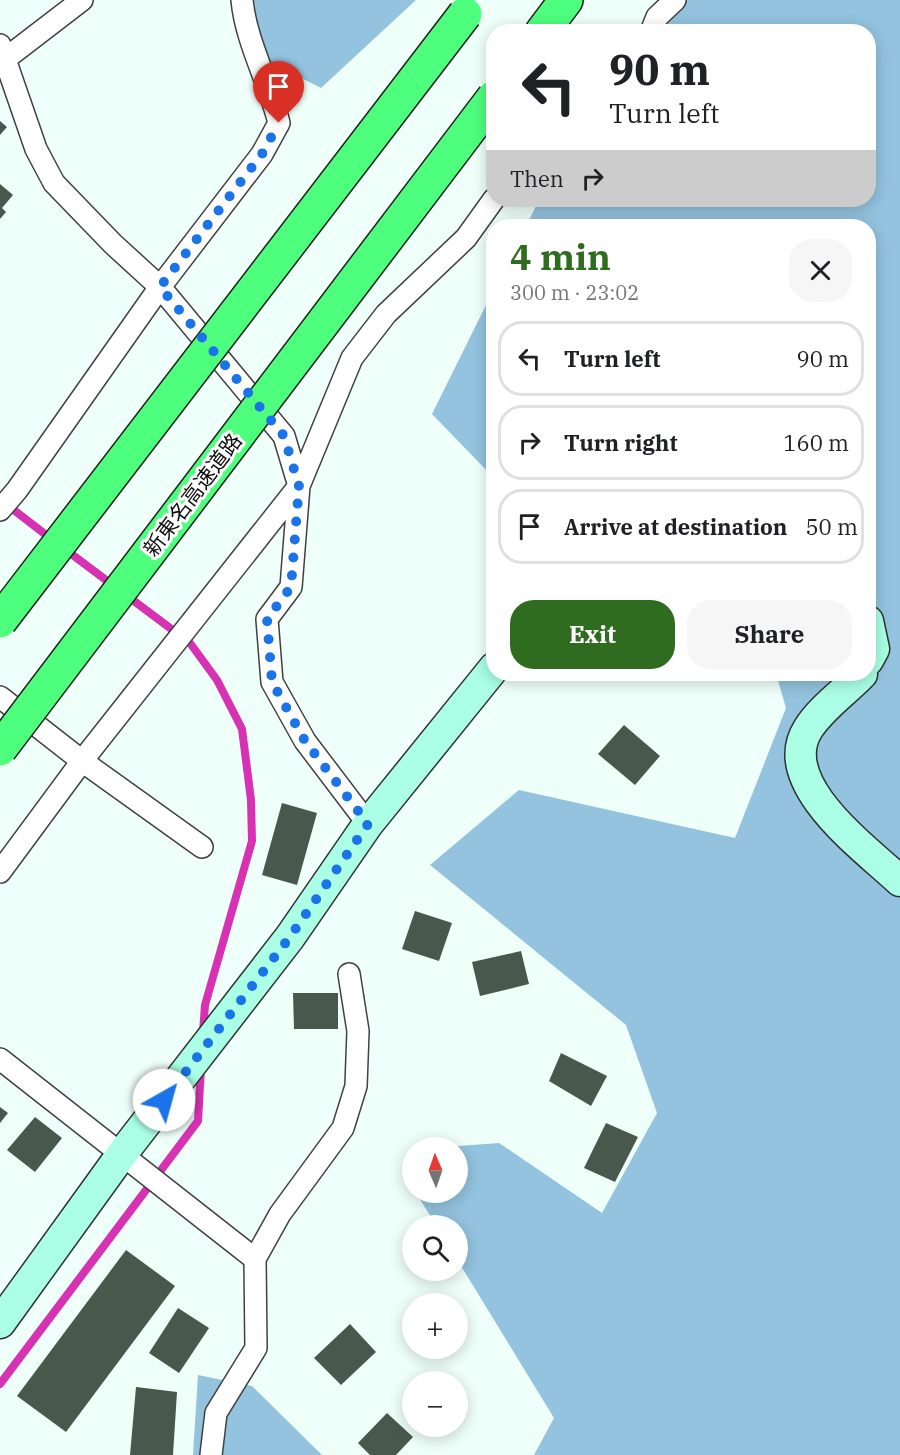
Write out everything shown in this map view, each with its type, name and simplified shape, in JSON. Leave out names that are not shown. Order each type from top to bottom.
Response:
[{"type":"highway","points":[[548,24],[566,0]]},
{"type":"highway","points":[[0,621],[471,7]]},
{"type":"highway","name":"新東名高速道路","points":[[0,749],[486,108]]},
{"type":"street","points":[[82,0],[1,56],[36,149],[54,183],[113,244],[160,287],[284,436],[299,486],[291,587],[267,619],[272,682],[305,741],[368,824]]},
{"type":"street","points":[[0,510],[160,287],[262,154],[279,123],[273,98],[244,20],[242,0]]},
{"type":"street","points":[[654,24],[657,17],[675,0]]},
{"type":"street","points":[[0,872],[82,761],[299,486],[352,358],[386,314],[466,238],[488,207]]},
{"type":"street","points":[[0,1323],[122,1154],[290,937],[368,824],[486,678]]},
{"type":"street","points":[[855,681],[807,730],[800,753],[802,773],[812,794],[900,881]]},
{"type":"street","points":[[0,697],[82,761],[202,847]]},
{"type":"street","points":[[211,1455],[216,1413],[256,1348],[255,1259],[280,1214],[343,1128],[356,1086],[358,1030],[348,974]]},
{"type":"street","points":[[0,1059],[255,1259]]},
{"type":"shaded area","points":[[243,0],[416,0],[321,88],[270,62]]},
{"type":"shaded area","points":[[678,0],[900,0],[900,1455],[534,1455],[554,1418],[468,1277],[468,1215],[430,1215],[422,1203],[468,1203],[468,1145],[499,1143],[602,1213],[657,1113],[626,1025],[430,865],[519,790],[735,838],[786,708],[778,681],[876,681],[876,219],[530,219],[536,207],[876,207],[876,24],[665,24]]},
{"type":"shaded area","points":[[486,305],[486,470],[432,414]]},
{"type":"shaded area","points":[[198,1375],[252,1386],[322,1455],[193,1455]]},
{"type":"building","points":[[0,121],[7,127],[0,135]]},
{"type":"building","points":[[0,184],[13,195],[2,208],[6,212],[0,219]]},
{"type":"building","points":[[624,725],[660,756],[635,785],[598,754]]},
{"type":"building","points":[[282,803],[317,813],[297,885],[262,875]]},
{"type":"building","points":[[415,911],[452,923],[439,961],[402,949]]},
{"type":"building","points":[[521,951],[529,984],[480,996],[472,962]]},
{"type":"building","points":[[293,993],[338,993],[338,1029],[294,1029]]},
{"type":"building","points":[[561,1053],[607,1076],[591,1106],[549,1081]]},
{"type":"building","points":[[0,1107],[8,1113],[0,1123]]},
{"type":"building","points":[[35,1117],[62,1138],[35,1172],[7,1150]]},
{"type":"building","points":[[606,1123],[638,1137],[615,1182],[584,1168]]},
{"type":"building","points":[[126,1250],[175,1286],[66,1432],[17,1396]]},
{"type":"building","points":[[178,1308],[209,1328],[179,1373],[149,1353]]},
{"type":"building","points":[[350,1324],[376,1352],[341,1385],[314,1358]]},
{"type":"building","points":[[136,1387],[177,1392],[173,1455],[130,1455]]},
{"type":"building","points":[[387,1413],[402,1427],[402,1437],[413,1437],[396,1455],[370,1455],[358,1443]]},
{"type":"waterway","points":[[6,504],[54,541]]},
{"type":"waterway","points":[[66,550],[114,586]]},
{"type":"waterway","points":[[126,595],[190,643],[217,680],[242,729],[251,800],[252,841],[205,1005],[203,1032]]},
{"type":"waterway","points":[[0,1384],[198,1121],[201,1068]]},
{"type":"route","points":[[164,1100],[290,937],[368,824],[305,741],[272,682],[267,619],[291,587],[299,486],[284,436],[160,287],[262,154],[279,123]]}]
